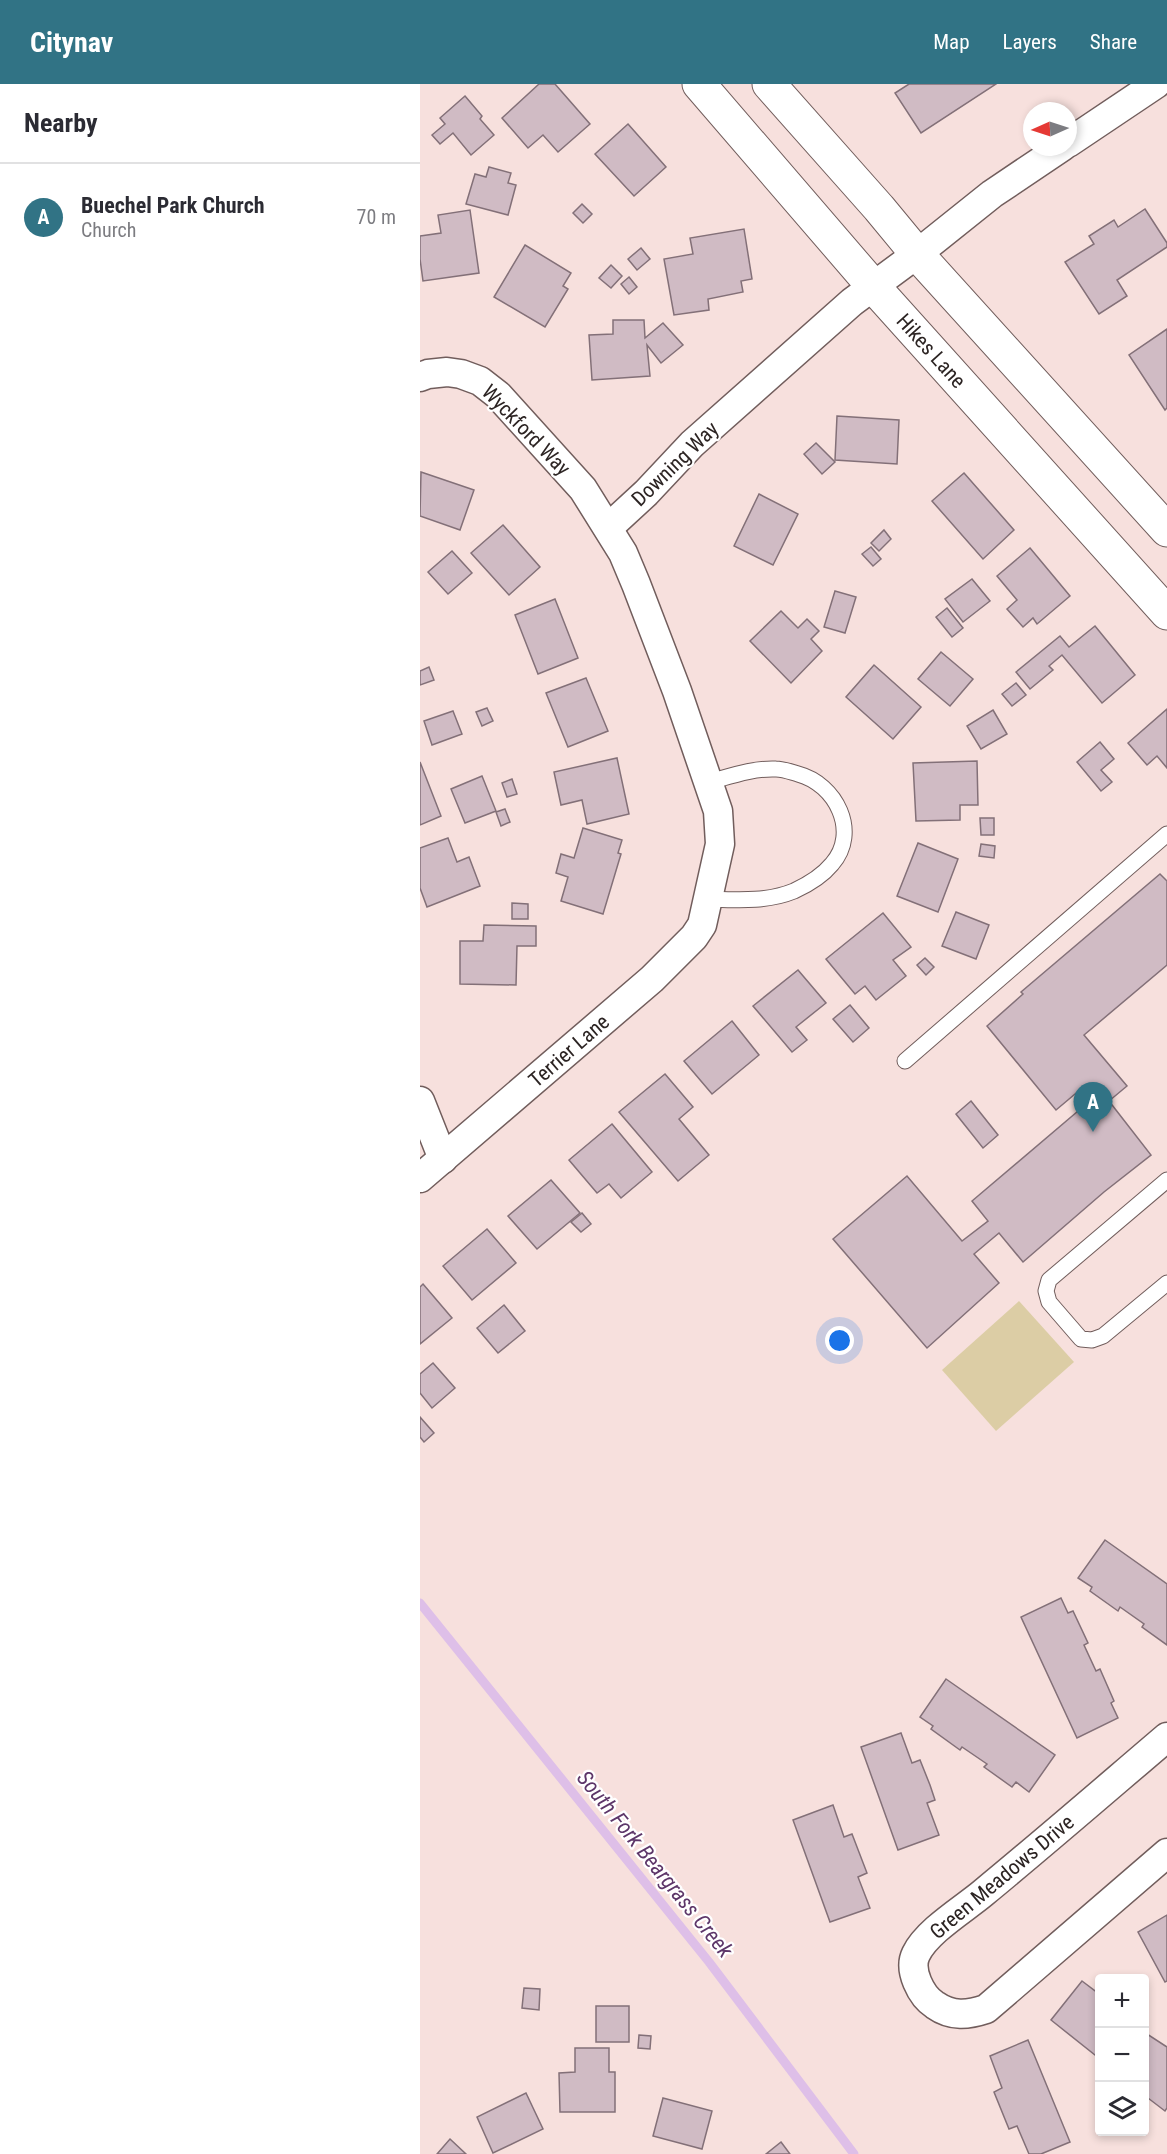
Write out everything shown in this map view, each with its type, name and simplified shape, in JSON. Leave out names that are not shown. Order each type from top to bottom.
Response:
[{"type":"main road","name":"Hikes Lane","points":[[699,84],[873,286],[1167,614]]},
{"type":"main road","points":[[769,84],[917,254],[1167,530]]},
{"type":"street","points":[[1077,137],[1156,84]]},
{"type":"street","name":"Downing Way","points":[[608,528],[646,493],[692,444],[852,302],[992,194],[1049,156]]},
{"type":"street","name":"Wyckford Way","points":[[420,377],[447,372],[461,374],[480,381],[498,395],[583,489],[608,528]]},
{"type":"street","points":[[608,528],[623,553],[636,584],[718,810],[720,844],[707,906]]},
{"type":"street","name":"Terrier Lane","points":[[420,1178],[652,980],[694,937],[702,925],[707,906]]},
{"type":"street","points":[[420,1101],[443,1159]]},
{"type":"street","name":"Green Meadows Drive","points":[[1167,1737],[983,1894],[930,1936],[916,1953],[913,1966],[917,1980],[928,2001],[941,2010],[960,2015],[969,2015],[986,2009],[1167,1853]]},
{"type":"lane","points":[[707,906],[775,897],[796,890],[817,878],[833,864],[840,848],[843,822],[831,794],[808,776],[778,768],[751,771],[709,782]]},
{"type":"lane","points":[[904,1061],[1167,834]]},
{"type":"lane","points":[[1167,1180],[1049,1280],[1046,1291],[1049,1302],[1081,1340],[1092,1340],[1103,1336],[1167,1283]]},
{"type":"shaded area","points":[[1019,1301],[1074,1362],[996,1431],[942,1370]]},
{"type":"building","points":[[539,84],[555,84],[590,124],[558,152],[543,135],[528,148],[502,118]]},
{"type":"building","points":[[909,84],[996,84],[921,133],[895,93]]},
{"type":"building","points":[[465,96],[494,135],[471,155],[453,133],[440,144],[432,135],[445,124],[440,118]]},
{"type":"building","points":[[628,124],[666,167],[634,196],[595,154]]},
{"type":"building","points":[[489,167],[511,173],[508,183],[516,185],[508,215],[466,204],[475,174],[486,177]]},
{"type":"building","points":[[582,204],[592,214],[583,223],[573,213]]},
{"type":"building","points":[[1145,209],[1167,243],[1167,247],[1117,280],[1127,296],[1099,314],[1065,262],[1094,244],[1089,236],[1114,220],[1118,227]]},
{"type":"building","points":[[470,210],[479,273],[423,281],[420,236],[441,233],[438,215]]},
{"type":"building","points":[[744,229],[752,279],[741,281],[743,292],[708,299],[709,310],[674,315],[664,259],[693,254],[690,238]]},
{"type":"building","points":[[525,245],[571,273],[563,286],[568,289],[545,327],[494,297]]},
{"type":"building","points":[[641,248],[650,259],[637,270],[628,259]]},
{"type":"building","points":[[611,265],[622,276],[611,288],[599,278]]},
{"type":"building","points":[[629,277],[637,287],[629,294],[621,284]]},
{"type":"building","points":[[613,320],[644,320],[645,338],[663,323],[683,345],[661,363],[647,345],[650,376],[592,380],[589,335],[613,334]]},
{"type":"building","points":[[1167,329],[1167,408],[1165,410],[1129,355]]},
{"type":"building","points":[[837,416],[899,420],[897,464],[835,460]]},
{"type":"building","points":[[816,443],[835,462],[822,474],[804,454]]},
{"type":"building","points":[[421,472],[474,490],[460,530],[420,516]]},
{"type":"building","points":[[964,473],[1014,530],[983,559],[932,501]]},
{"type":"building","points":[[759,494],[798,514],[773,565],[734,546]]},
{"type":"building","points":[[503,525],[540,567],[509,595],[471,553]]},
{"type":"building","points":[[884,530],[891,539],[879,551],[871,543]]},
{"type":"building","points":[[871,547],[881,559],[873,566],[862,554]]},
{"type":"building","points":[[1030,548],[1070,596],[1037,624],[1033,618],[1023,627],[1007,609],[1017,600],[997,576]]},
{"type":"building","points":[[452,551],[472,573],[448,594],[428,572]]},
{"type":"building","points":[[972,579],[990,601],[963,622],[945,599]]},
{"type":"building","points":[[835,591],[856,597],[845,633],[824,627]]},
{"type":"building","points":[[555,599],[578,658],[538,674],[515,615]]},
{"type":"building","points":[[947,608],[963,628],[952,637],[936,617]]},
{"type":"building","points":[[781,611],[798,628],[807,619],[819,631],[811,639],[822,651],[791,683],[750,641]]},
{"type":"building","points":[[1095,626],[1135,675],[1102,703],[1062,655],[1049,666],[1053,670],[1030,689],[1016,672],[1060,636],[1069,647]]},
{"type":"building","points":[[941,652],[973,679],[950,706],[918,679]]},
{"type":"building","points":[[874,665],[921,707],[893,739],[846,697]]},
{"type":"building","points":[[429,667],[434,680],[420,685],[420,671]]},
{"type":"building","points":[[586,678],[608,731],[568,747],[546,693]]},
{"type":"building","points":[[1016,683],[1026,695],[1012,706],[1002,694]]},
{"type":"building","points":[[487,708],[493,721],[482,726],[476,712]]},
{"type":"building","points":[[1167,709],[1167,768],[1157,756],[1147,765],[1128,743]]},
{"type":"building","points":[[993,710],[1007,734],[981,749],[967,726]]},
{"type":"building","points":[[453,711],[462,734],[432,745],[424,721]]},
{"type":"building","points":[[1100,742],[1114,759],[1101,770],[1112,782],[1101,791],[1077,762]]},
{"type":"building","points":[[617,758],[629,814],[587,824],[582,800],[561,805],[554,772]]},
{"type":"building","points":[[977,761],[978,805],[960,805],[960,820],[916,821],[913,763]]},
{"type":"building","points":[[420,762],[441,816],[420,825]]},
{"type":"building","points":[[482,776],[496,811],[465,823],[451,789]]},
{"type":"building","points":[[512,779],[517,794],[507,797],[502,783]]},
{"type":"building","points":[[505,809],[510,822],[501,826],[496,812]]},
{"type":"building","points":[[980,818],[994,818],[994,835],[981,835]]},
{"type":"building","points":[[583,828],[622,840],[618,853],[621,854],[603,914],[561,901],[568,877],[556,873],[561,854],[574,858]]},
{"type":"building","points":[[448,838],[457,862],[469,857],[480,886],[427,907],[420,888],[420,848]]},
{"type":"building","points":[[918,843],[958,859],[938,912],[897,896]]},
{"type":"building","points":[[981,844],[995,846],[994,858],[979,856]]},
{"type":"building","points":[[1160,874],[1167,881],[1167,965],[1084,1035],[1127,1086],[1109,1101],[1151,1155],[1023,1262],[999,1233],[974,1254],[999,1283],[927,1348],[833,1239],[907,1176],[962,1241],[988,1221],[972,1201],[1091,1100],[1081,1089],[1056,1110],[987,1026],[1023,994],[1021,992]]},
{"type":"building","points":[[512,903],[528,904],[528,919],[512,919]]},
{"type":"building","points":[[956,912],[989,925],[976,959],[942,946]]},
{"type":"building","points":[[883,913],[911,947],[893,960],[906,976],[876,1000],[865,986],[855,994],[826,959]]},
{"type":"building","points":[[484,925],[536,926],[536,946],[517,946],[516,985],[460,984],[460,941],[483,941]]},
{"type":"building","points":[[925,958],[934,967],[926,975],[917,965]]},
{"type":"building","points":[[798,970],[826,1003],[796,1027],[807,1040],[792,1052],[753,1006]]},
{"type":"building","points":[[850,1005],[869,1028],[853,1042],[833,1019]]},
{"type":"building","points":[[732,1021],[759,1055],[712,1094],[684,1061]]},
{"type":"building","points":[[665,1074],[693,1107],[679,1119],[709,1155],[678,1181],[619,1112]]},
{"type":"building","points":[[971,1101],[998,1135],[983,1148],[956,1114]]},
{"type":"building","points":[[612,1124],[652,1172],[621,1198],[609,1184],[597,1193],[569,1160]]},
{"type":"building","points":[[551,1180],[580,1213],[537,1249],[508,1216]]},
{"type":"building","points":[[582,1213],[591,1224],[581,1232],[571,1222]]},
{"type":"building","points":[[487,1229],[516,1263],[472,1300],[443,1266]]},
{"type":"building","points":[[423,1284],[452,1318],[420,1344],[420,1287]]},
{"type":"building","points":[[504,1305],[525,1331],[498,1353],[477,1328]]},
{"type":"building","points":[[433,1363],[455,1388],[432,1408],[420,1393],[420,1374]]},
{"type":"building","points":[[420,1417],[434,1433],[424,1442],[420,1437]]},
{"type":"building","points":[[1105,1540],[1167,1584],[1167,1645],[1142,1627],[1144,1624],[1120,1607],[1118,1611],[1090,1591],[1092,1587],[1078,1578]]},
{"type":"building","points":[[1061,1598],[1068,1613],[1073,1611],[1088,1643],[1084,1645],[1096,1671],[1100,1669],[1114,1701],[1111,1703],[1118,1718],[1077,1738],[1021,1617]]},
{"type":"building","points":[[946,1679],[1055,1755],[1029,1792],[1016,1782],[1012,1787],[984,1767],[987,1764],[962,1747],[960,1750],[931,1729],[933,1726],[920,1717]]},
{"type":"building","points":[[901,1733],[912,1763],[920,1760],[930,1785],[935,1800],[927,1803],[939,1835],[898,1850],[861,1747]]},
{"type":"building","points":[[833,1805],[844,1837],[852,1834],[867,1873],[858,1877],[870,1908],[830,1922],[793,1820]]},
{"type":"building","points":[[1167,1915],[1167,1981],[1165,1982],[1138,1932]]},
{"type":"building","points":[[1082,1981],[1095,1991],[1095,2055],[1051,2020]]},
{"type":"building","points":[[524,1988],[540,1989],[539,2010],[522,2008]]},
{"type":"building","points":[[596,2006],[629,2006],[629,2042],[596,2042]]},
{"type":"building","points":[[639,2035],[651,2036],[650,2049],[638,2048]]},
{"type":"building","points":[[1149,2035],[1167,2047],[1167,2108],[1165,2111],[1149,2099]]},
{"type":"building","points":[[1028,2040],[1070,2142],[1041,2154],[1029,2154],[1017,2126],[1009,2129],[994,2092],[1002,2088],[990,2056]]},
{"type":"building","points":[[575,2048],[609,2048],[609,2072],[615,2072],[615,2112],[560,2112],[559,2073],[575,2072]]},
{"type":"building","points":[[526,2093],[543,2129],[493,2153],[477,2117]]},
{"type":"building","points":[[663,2098],[712,2111],[702,2149],[653,2136]]},
{"type":"building","points":[[450,2139],[466,2154],[437,2154]]},
{"type":"building","points":[[781,2142],[790,2154],[766,2154]]},
{"type":"waterway","name":"South Fork Beargrass Creek","points":[[420,1603],[709,1962],[854,2154]]},
{"type":"place","name":"Buechel Park Church","points":[[1093,1132]]}]
